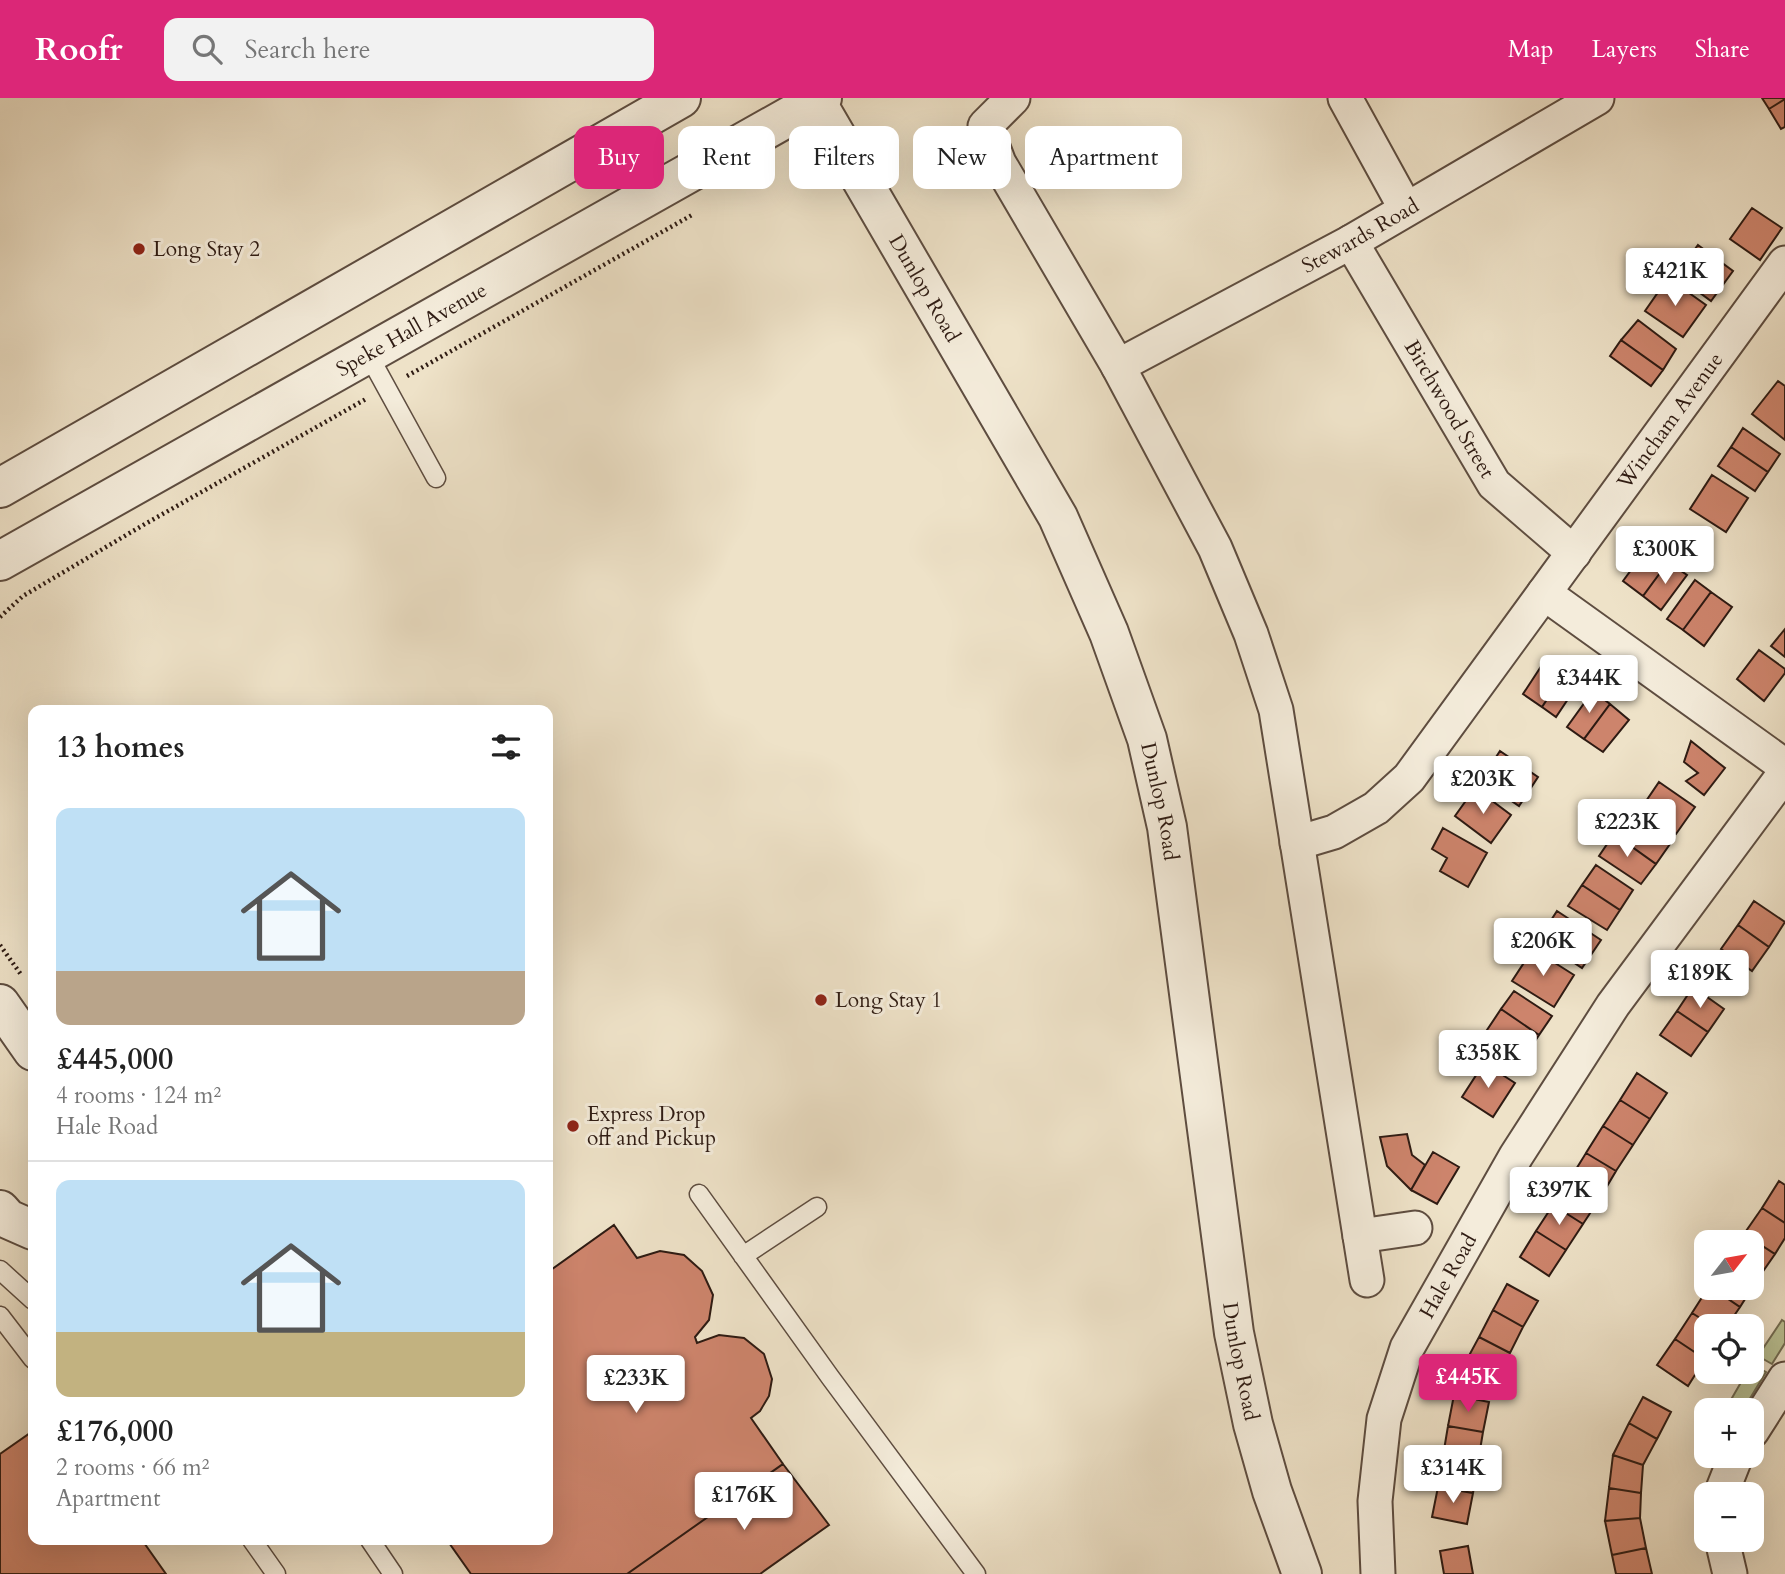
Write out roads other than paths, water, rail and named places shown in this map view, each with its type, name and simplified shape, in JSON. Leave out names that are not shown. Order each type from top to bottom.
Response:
[{"type":"street","points":[[0,488],[681,98]]},
{"type":"street","points":[[1013,98],[985,126],[999,163],[1118,366],[1215,548],[1251,634],[1276,710],[1367,1280]]},
{"type":"street","points":[[1345,98],[1406,209]]},
{"type":"street","name":"Stewards Road","points":[[1118,366],[1351,242],[1597,98]]},
{"type":"street","name":"Speke Hall Avenue","points":[[0,561],[817,99]]},
{"type":"street","name":"Dunlop Road","points":[[817,99],[1058,517],[1110,633],[1147,739],[1167,828],[1234,1333],[1272,1491],[1302,1574]]},
{"type":"street","name":"Birchwood Street","points":[[1351,242],[1494,484],[1574,553]]},
{"type":"street","name":"Wincham Avenue","points":[[1297,843],[1334,832],[1376,808],[1409,778],[1785,263]]},
{"type":"street","points":[[0,584],[16,569],[121,492]]},
{"type":"street","points":[[1544,593],[1785,766]]},
{"type":"street","name":"Hale Road","points":[[1372,1573],[1375,1501],[1384,1419],[1407,1348],[1516,1156],[1613,1005],[1785,773]]},
{"type":"street","points":[[13,993],[28,1036]]},
{"type":"street","points":[[1360,1236],[1415,1228]]},
{"type":"street","points":[[1764,1412],[1785,1379]]},
{"type":"street","points":[[1724,1552],[1730,1574]]},
{"type":"lane","points":[[368,354],[436,478]]},
{"type":"lane","points":[[699,1194],[976,1574]]},
{"type":"lane","points":[[743,1256],[817,1207]]},
{"type":"lane","points":[[0,1270],[28,1295]]},
{"type":"lane","points":[[0,1316],[28,1352]]},
{"type":"lane","points":[[256,1545],[276,1574]]},
{"type":"lane","points":[[373,1545],[393,1574]]},
{"type":"place","name":"Long Stay 2","points":[[139,249]]},
{"type":"place","name":"Long Stay 1","points":[[821,1000]]},
{"type":"place","name":"Express Drop off and Pickup","points":[[573,1126]]}]
